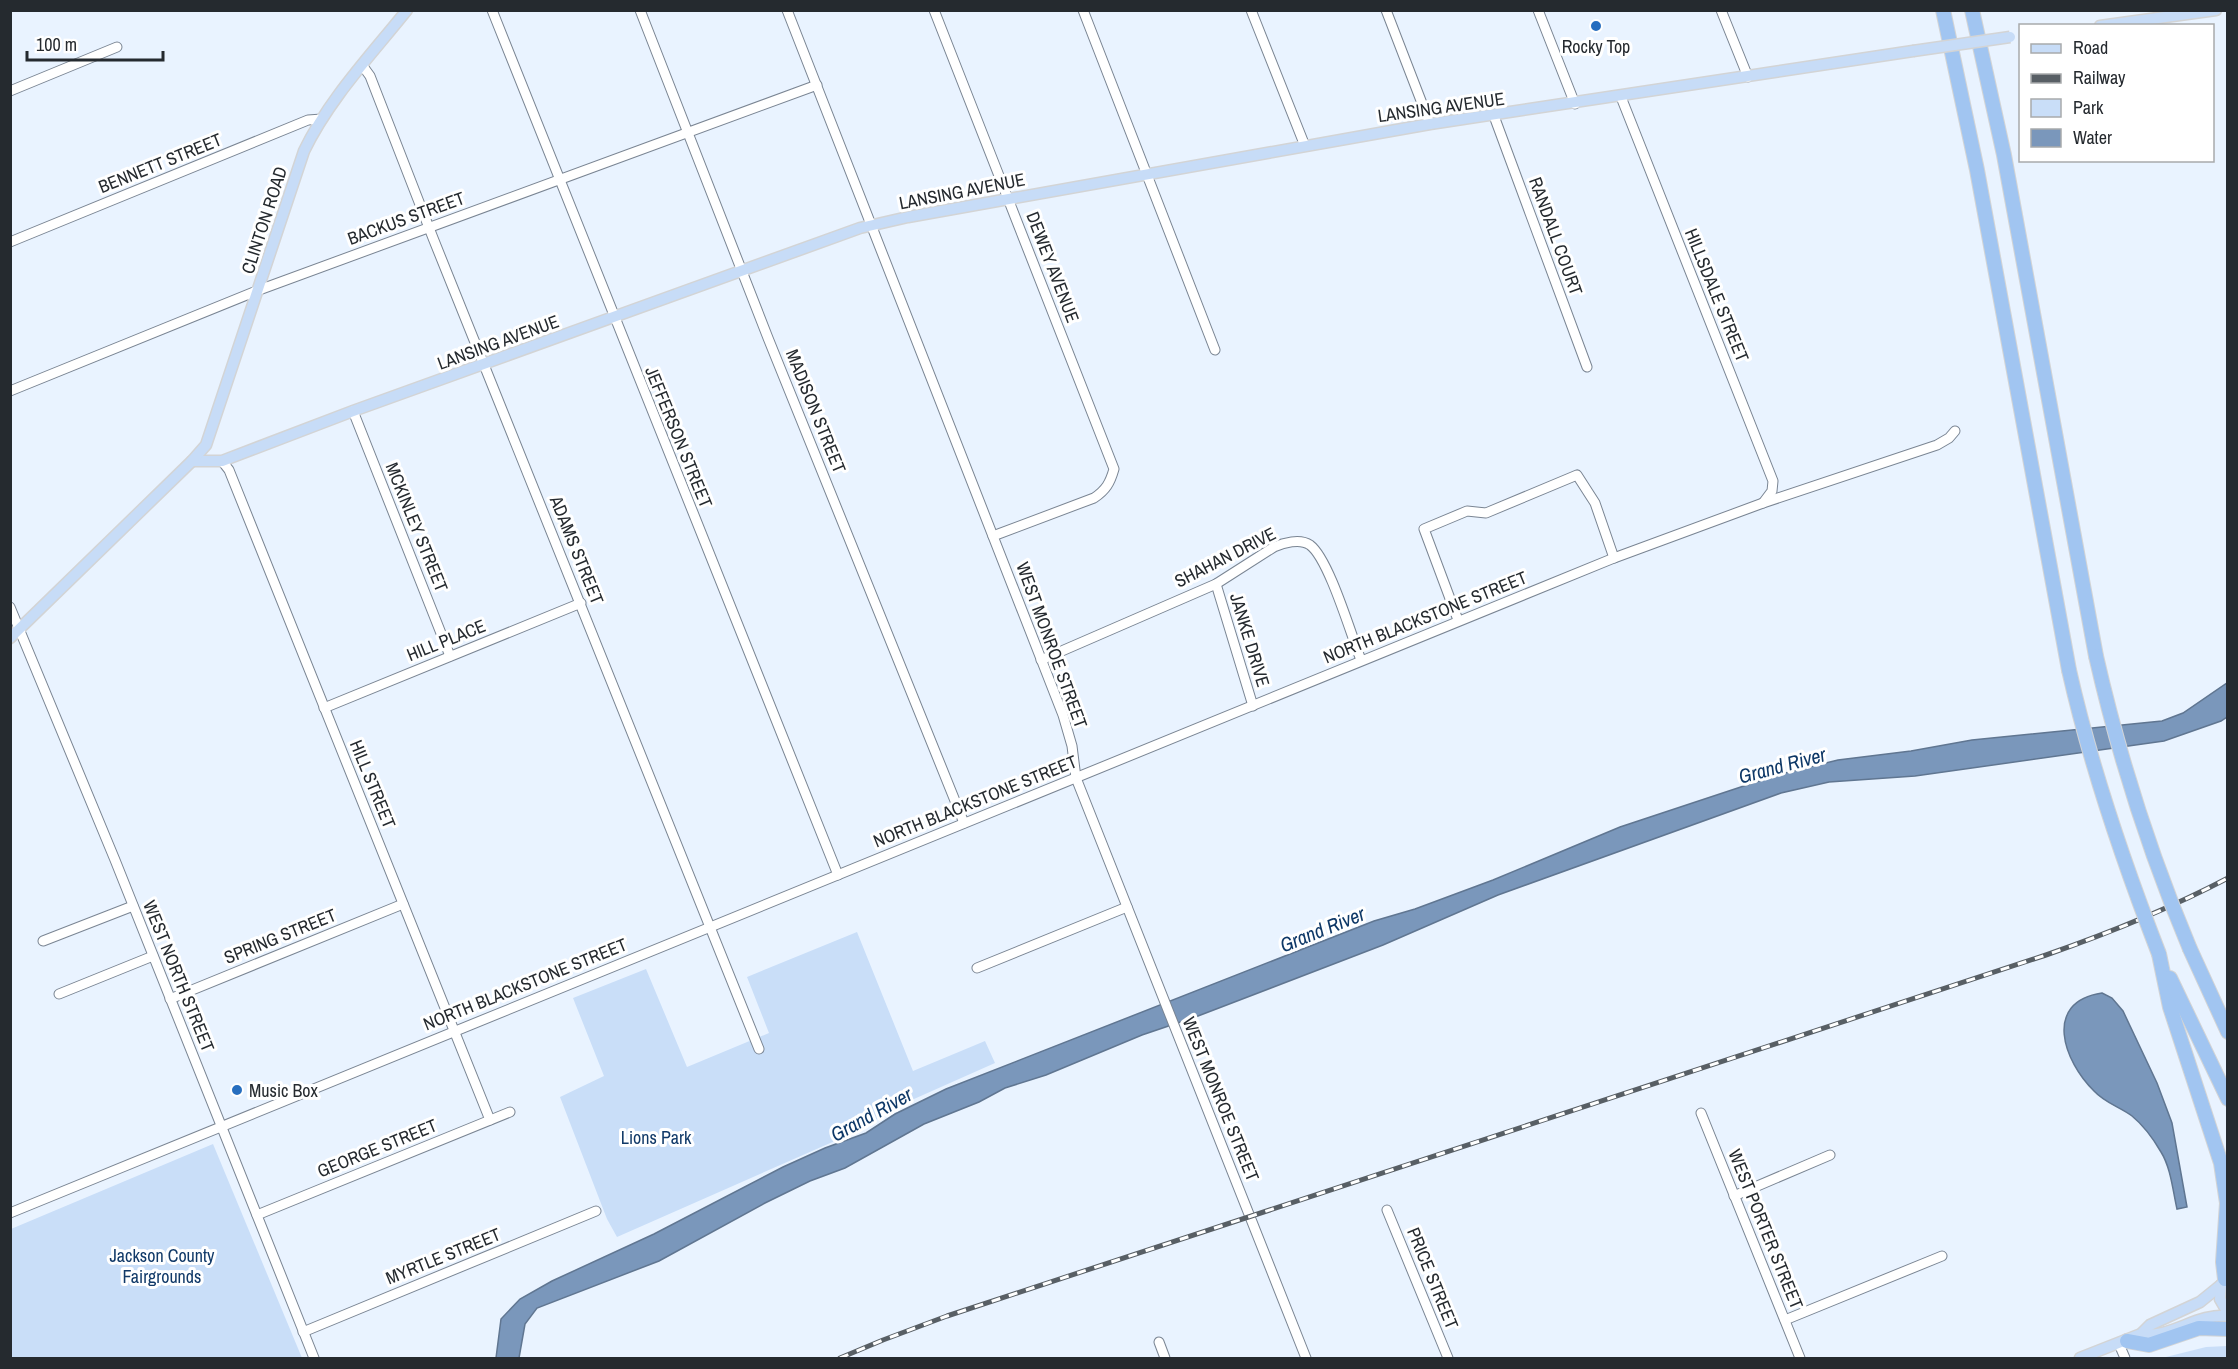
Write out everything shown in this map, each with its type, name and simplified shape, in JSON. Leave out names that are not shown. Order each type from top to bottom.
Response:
[{"type":"highway","points":[[1943,10],[1977,170],[2069,670],[2103,800],[2159,954],[2228,1099]]},
{"type":"highway","points":[[1972,10],[2004,155],[2096,656],[2123,763],[2142,825],[2165,889],[2228,1032]]},
{"type":"highway","points":[[2159,954],[2170,1007],[2222,1163],[2227,1203],[2224,1280]]},
{"type":"highway","points":[[2123,1342],[2149,1345],[2199,1328],[2228,1329]]},
{"type":"main road","name":"CLINTON ROAD","points":[[192,461],[206,445],[211,432],[304,151],[322,119],[407,10]]},
{"type":"main road","points":[[2110,24],[2158,14],[2216,10]]},
{"type":"main road","name":"LANSING AVENUE","points":[[192,461],[222,462],[353,411],[860,228],[908,217],[1430,124],[2015,36]]},
{"type":"main road","points":[[10,638],[192,461]]},
{"type":"main road","points":[[2141,1334],[2153,1336],[2200,1318],[2228,1314],[2220,1299],[2224,1280]]},
{"type":"main road","points":[[2080,1359],[2141,1334],[2150,1325],[2190,1308],[2224,1280]]},
{"type":"street","name":"JEFFERSON STREET","points":[[492,10],[838,876]]},
{"type":"street","name":"MADISON STREET","points":[[640,10],[742,271],[964,823]]},
{"type":"street","name":"WEST MONROE STREET","points":[[787,10],[1063,715],[1072,746],[1076,778],[1306,1359]]},
{"type":"street","name":"DEWEY AVENUE","points":[[934,10],[1114,469],[1104,491],[1094,498],[993,536]]},
{"type":"street","points":[[1083,10],[1215,350]]},
{"type":"street","points":[[1251,10],[1305,146]]},
{"type":"street","points":[[1386,10],[1430,124]]},
{"type":"street","points":[[1538,10],[1575,104]]},
{"type":"street","points":[[1721,10],[1748,77]]},
{"type":"street","points":[[10,91],[117,47]]},
{"type":"street","name":"ADAMS STREET","points":[[362,65],[370,76],[759,1049]]},
{"type":"street","name":"BACKUS STREET","points":[[10,391],[259,290],[817,85]]},
{"type":"street","name":"HILLSDALE STREET","points":[[1621,97],[1773,481],[1772,491],[1763,503]]},
{"type":"street","name":"RANDALL COURT","points":[[1494,116],[1587,367]]},
{"type":"street","name":"BENNETT STREET","points":[[10,242],[308,120],[322,119]]},
{"type":"street","name":"MCKINLEY STREET","points":[[353,411],[450,656]]},
{"type":"street","name":"NORTH BLACKSTONE STREET","points":[[11,1213],[454,1030],[1253,706],[1458,620],[1614,558],[1763,503],[1936,445],[1949,438],[1955,431]]},
{"type":"street","name":"HILL STREET","points":[[222,462],[229,470],[490,1120]]},
{"type":"street","points":[[1458,620],[1424,529],[1434,524],[1467,512],[1486,513],[1577,475],[1595,503],[1614,558]]},
{"type":"street","name":"SHAHAN DRIVE","points":[[1041,660],[1216,584],[1274,547],[1292,542],[1309,545],[1325,567],[1361,660]]},
{"type":"street","name":"JANKE DRIVE","points":[[1216,584],[1253,706]]},
{"type":"street","name":"HILL PLACE","points":[[324,708],[581,603]]},
{"type":"street","name":"WEST NORTH STREET","points":[[10,607],[133,906],[314,1359]]},
{"type":"street","name":"SPRING STREET","points":[[170,999],[403,904]]},
{"type":"street","points":[[43,941],[133,906]]},
{"type":"street","points":[[977,968],[1127,907]]},
{"type":"street","points":[[59,994],[153,956]]},
{"type":"street","name":"GEORGE STREET","points":[[257,1215],[510,1112]]},
{"type":"street","name":"WEST PORTER STREET","points":[[1701,1113],[1800,1359]]},
{"type":"street","points":[[1734,1196],[1830,1155]]},
{"type":"street","name":"MYRTLE STREET","points":[[303,1332],[596,1210]]},
{"type":"street","name":"PRICE STREET","points":[[1387,1210],[1448,1359]]},
{"type":"street","points":[[1785,1320],[1942,1256]]},
{"type":"street","points":[[1159,1342],[1165,1359]]},
{"type":"street","points":[[2123,1342],[2125,1359]]},
{"type":"green space","name":"Lions Park","points":[[857,932],[913,1071],[985,1041],[995,1063],[905,1103],[853,1133],[617,1237],[607,1219],[560,1097],[604,1076],[573,998],[646,969],[687,1067],[769,1033],[747,977]]},
{"type":"green space","name":"Jackson County Fairgrounds","points":[[213,1144],[302,1358],[11,1358],[11,1229]]},
{"type":"green space","points":[[2227,1346],[2227,1358],[2162,1358],[2206,1347]]},
{"type":"water","name":"Grand River","points":[[2227,683],[2227,717],[2164,741],[1915,776],[1829,782],[1781,793],[1498,895],[1383,945],[1142,1035],[1046,1075],[1005,1088],[979,1102],[924,1124],[845,1168],[810,1181],[765,1203],[659,1261],[537,1308],[525,1324],[519,1358],[496,1358],[501,1319],[520,1299],[552,1281],[654,1234],[783,1167],[866,1133],[895,1114],[946,1089],[1374,921],[1415,909],[1493,880],[1620,827],[1777,775],[1838,760],[1911,751],[1972,740],[2162,721],[2183,713]]},
{"type":"water","points":[[2102,993],[2112,998],[2123,1011],[2157,1083],[2172,1123],[2187,1207],[2177,1209],[2167,1165],[2148,1133],[2132,1116],[2094,1091],[2074,1065],[2068,1050],[2064,1034],[2065,1020],[2071,1008],[2083,999]]},
{"type":"railway","points":[[840,1358],[947,1316],[2046,955],[2138,920],[2228,878]]},
{"type":"place","name":"Rocky Top","points":[[1596,26]]},
{"type":"place","name":"Music Box","points":[[237,1090]]}]
